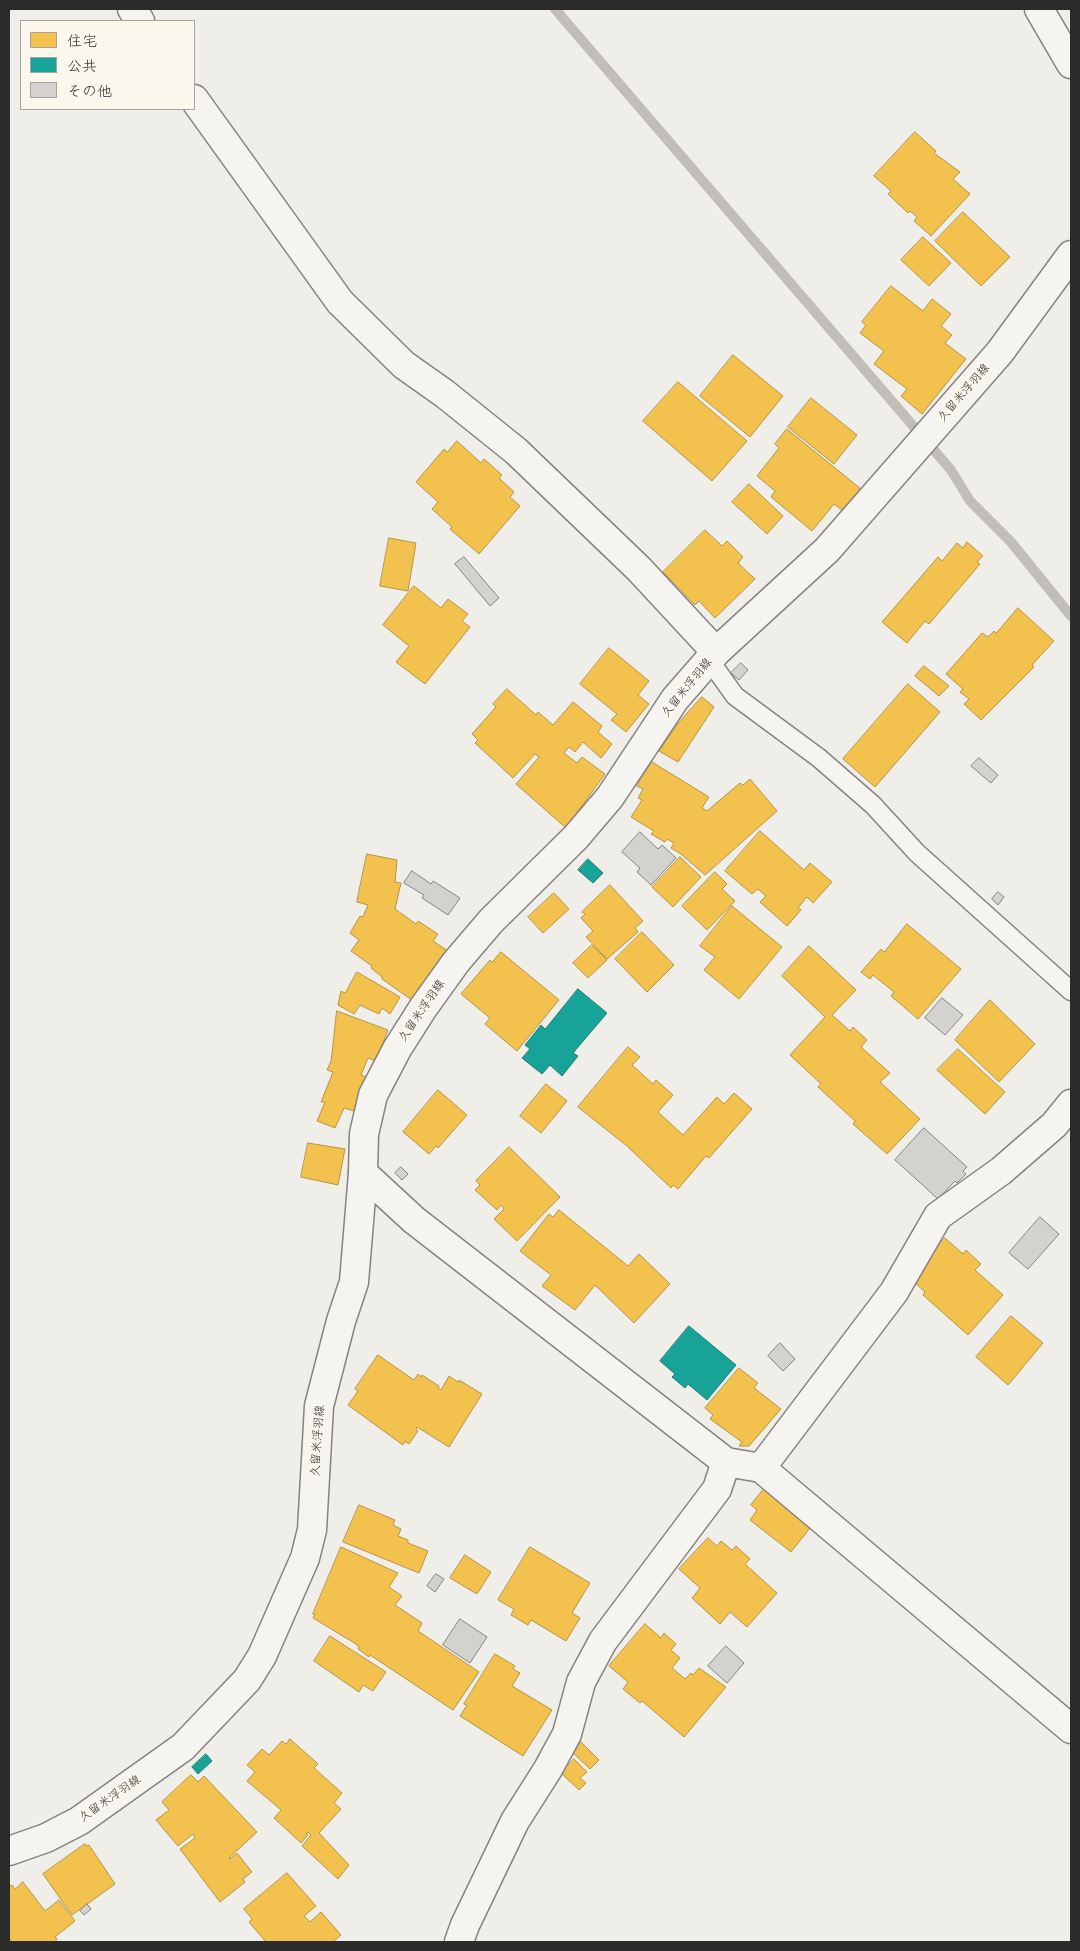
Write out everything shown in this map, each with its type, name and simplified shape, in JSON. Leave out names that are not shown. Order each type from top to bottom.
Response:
[{"type":"street","points":[[132,9],[139,20]]},
{"type":"street","points":[[1039,9],[1071,64]]},
{"type":"street","points":[[195,100],[340,302],[404,364],[516,451],[632,562],[713,656]]},
{"type":"street","name":"久留米浮羽線","points":[[9,1851],[46,1838],[79,1821],[183,1747],[246,1680],[262,1656],[305,1558],[312,1530],[319,1406],[341,1321],[354,1282],[363,1173],[364,1134],[373,1096],[397,1050],[423,1008],[456,962],[491,921],[576,837],[610,797],[675,699],[713,656],[827,550],[1000,352],[1071,255]]},
{"type":"street","points":[[762,1468],[894,1292],[938,1216],[1001,1171],[1054,1125],[1071,1104]]},
{"type":"street","points":[[363,1173],[414,1220],[726,1462],[762,1468],[1071,1729]]},
{"type":"street","points":[[459,1942],[465,1925],[515,1821],[548,1769],[567,1734],[581,1682],[603,1641],[717,1489],[726,1462]]},
{"type":"lane","points":[[713,656],[735,696],[819,758],[866,799],[917,853],[1071,991]]},
{"type":"building: 住宅","points":[[915,132],[936,151],[934,153],[960,172],[953,179],[970,194],[931,236],[914,221],[917,217],[910,211],[908,213],[888,194],[891,191],[874,176]]},
{"type":"building: 住宅","points":[[963,212],[1010,257],[981,286],[935,241]]},
{"type":"building: 住宅","points":[[923,237],[951,263],[929,286],[901,260]]},
{"type":"building: 住宅","points":[[891,286],[923,311],[932,299],[951,314],[941,326],[952,335],[945,343],[966,359],[922,414],[901,396],[907,389],[874,364],[884,351],[860,333],[866,325],[862,322]]},
{"type":"building: 住宅","points":[[733,355],[783,396],[750,437],[700,396]]},
{"type":"building: 住宅","points":[[678,382],[747,441],[712,481],[643,421]]},
{"type":"building: 住宅","points":[[811,398],[857,435],[834,464],[788,427]]},
{"type":"building: 住宅","points":[[787,429],[861,489],[843,511],[834,504],[812,531],[771,497],[775,491],[757,476],[779,448],[775,444]]},
{"type":"building: 住宅","points":[[457,441],[481,463],[484,459],[502,475],[499,478],[514,492],[510,497],[520,506],[479,554],[450,529],[452,527],[432,509],[438,502],[416,482],[444,449],[447,452]]},
{"type":"building: 住宅","points":[[749,484],[783,516],[767,534],[732,502]]},
{"type":"building: 住宅","points":[[705,530],[722,546],[727,541],[743,557],[738,563],[755,579],[715,618],[699,601],[695,605],[663,572]]},
{"type":"building: 住宅","points":[[389,538],[416,543],[408,591],[380,586]]},
{"type":"building: 住宅","points":[[967,542],[983,556],[977,562],[980,564],[929,624],[925,621],[907,643],[882,622],[938,557],[942,561],[957,543],[963,548]]},
{"type":"building: 住宅","points":[[414,586],[441,608],[448,599],[468,614],[462,621],[470,627],[425,684],[396,662],[409,646],[383,625]]},
{"type":"building: 住宅","points":[[1018,608],[1054,641],[1032,665],[1034,667],[981,720],[964,704],[969,699],[960,692],[963,689],[946,674],[982,633],[988,637],[994,631],[996,633]]},
{"type":"building: 住宅","points":[[609,648],[649,681],[638,695],[649,704],[626,732],[611,720],[617,714],[580,684]]},
{"type":"building: 住宅","points":[[924,666],[949,686],[939,696],[915,676]]},
{"type":"building: 住宅","points":[[908,684],[940,712],[875,787],[843,759]]},
{"type":"building: 住宅","points":[[507,689],[536,715],[538,712],[553,725],[573,702],[602,726],[598,732],[612,744],[601,758],[583,742],[575,752],[569,747],[564,753],[577,763],[582,757],[605,774],[566,828],[516,784],[539,757],[535,754],[513,778],[475,743],[478,740],[472,734],[496,707],[493,704]]},
{"type":"building: 住宅","points":[[702,697],[714,707],[678,762],[659,751],[679,722]]},
{"type":"building: 住宅","points":[[652,762],[709,797],[702,808],[707,811],[740,783],[743,785],[750,779],[777,811],[705,875],[681,854],[671,848],[674,843],[667,839],[665,842],[651,834],[654,831],[631,817],[642,800],[638,798],[643,789],[637,786]]},
{"type":"building: 住宅","points":[[760,831],[804,870],[810,863],[832,882],[813,903],[807,897],[798,908],[801,910],[787,926],[760,902],[766,896],[758,889],[752,894],[725,871]]},
{"type":"building: 住宅","points":[[367,854],[397,860],[395,882],[401,883],[395,909],[416,924],[418,921],[438,934],[433,941],[451,953],[416,1003],[382,979],[371,968],[372,966],[351,951],[359,940],[350,933],[360,916],[363,917],[368,905],[357,902]]},
{"type":"building: 住宅","points":[[680,857],[701,877],[673,907],[652,887]]},
{"type":"building: 住宅","points":[[715,872],[727,884],[722,889],[735,901],[707,930],[682,906]]},
{"type":"building: 住宅","points":[[610,885],[643,921],[635,928],[638,932],[607,959],[586,937],[593,931],[581,918],[585,914],[582,912]]},
{"type":"building: 住宅","points":[[554,893],[569,909],[543,933],[528,917]]},
{"type":"building: 住宅","points":[[732,906],[782,947],[739,999],[704,970],[715,957],[700,946]]},
{"type":"building: 住宅","points":[[907,924],[961,969],[918,1019],[891,996],[894,992],[873,975],[870,979],[861,972],[881,949],[884,952]]},
{"type":"building: 住宅","points":[[642,932],[674,965],[647,992],[615,959]]},
{"type":"building: 住宅","points":[[592,945],[607,960],[588,978],[573,963]]},
{"type":"building: 住宅","points":[[809,946],[856,990],[832,1015],[850,1031],[853,1027],[867,1040],[861,1047],[890,1073],[880,1082],[920,1119],[887,1154],[853,1124],[855,1121],[818,1087],[821,1084],[790,1055],[825,1017],[782,976]]},
{"type":"building: 住宅","points":[[501,952],[559,1000],[517,1051],[485,1024],[490,1018],[461,994],[490,960],[492,962]]},
{"type":"building: 住宅","points":[[357,972],[400,997],[390,1014],[382,1008],[379,1014],[360,1005],[354,1014],[338,1005],[341,991],[345,993]]},
{"type":"building: 住宅","points":[[990,1000],[1035,1044],[999,1082],[955,1040]]},
{"type":"building: 住宅","points":[[337,1011],[388,1030],[376,1061],[368,1058],[361,1075],[373,1080],[362,1108],[356,1107],[354,1111],[344,1108],[335,1128],[317,1121],[325,1102],[321,1102],[333,1072],[327,1070],[331,1061]]},
{"type":"building: 住宅","points":[[628,1047],[640,1057],[632,1065],[653,1084],[656,1080],[673,1095],[658,1112],[683,1135],[717,1097],[724,1104],[734,1093],[752,1109],[709,1158],[706,1156],[678,1189],[673,1185],[671,1188],[627,1146],[578,1107]]},
{"type":"building: 住宅","points":[[958,1049],[1005,1092],[985,1114],[937,1070]]},
{"type":"building: 住宅","points":[[546,1084],[567,1101],[541,1133],[520,1116]]},
{"type":"building: 住宅","points":[[438,1090],[467,1115],[438,1148],[436,1146],[429,1154],[403,1132]]},
{"type":"building: 住宅","points":[[308,1143],[345,1149],[338,1185],[301,1177]]},
{"type":"building: 住宅","points":[[509,1147],[560,1197],[517,1241],[494,1219],[504,1209],[501,1205],[497,1210],[475,1190],[480,1185],[476,1181]]},
{"type":"building: 住宅","points":[[559,1210],[628,1266],[639,1254],[670,1284],[634,1323],[595,1285],[575,1310],[542,1286],[551,1275],[520,1251],[549,1214],[553,1217]]},
{"type":"building: 住宅","points":[[945,1238],[963,1254],[966,1250],[981,1264],[975,1270],[1003,1295],[968,1335],[923,1295],[925,1292],[913,1281],[914,1273]]},
{"type":"building: 住宅","points":[[1011,1316],[1043,1343],[1008,1385],[976,1357]]},
{"type":"building: 住宅","points":[[378,1355],[414,1380],[418,1374],[421,1377],[422,1375],[439,1386],[438,1388],[441,1390],[449,1376],[482,1394],[449,1447],[417,1427],[416,1430],[418,1431],[409,1444],[405,1441],[403,1445],[348,1405],[358,1391],[355,1389]]},
{"type":"building: 住宅","points":[[739,1368],[758,1383],[754,1388],[781,1409],[749,1446],[739,1446],[742,1442],[710,1419],[713,1415],[705,1408]]},
{"type":"building: 住宅","points":[[767,1485],[814,1523],[791,1552],[750,1520],[757,1510],[751,1505]]},
{"type":"building: 住宅","points":[[359,1505],[395,1520],[393,1525],[401,1529],[398,1536],[408,1540],[408,1543],[428,1551],[419,1573],[343,1542]]},
{"type":"building: 住宅","points":[[708,1538],[717,1546],[721,1541],[732,1550],[736,1546],[750,1559],[745,1564],[777,1593],[747,1627],[730,1612],[720,1624],[692,1598],[700,1588],[679,1569]]},
{"type":"building: 住宅","points":[[341,1547],[398,1573],[389,1587],[402,1596],[395,1605],[422,1623],[418,1631],[479,1672],[453,1710],[370,1655],[369,1657],[358,1649],[359,1647],[356,1644],[313,1618]]},
{"type":"building: 住宅","points":[[530,1547],[590,1583],[572,1613],[580,1618],[566,1641],[531,1620],[528,1625],[511,1615],[514,1609],[498,1600]]},
{"type":"building: 住宅","points":[[465,1555],[491,1572],[477,1594],[450,1578]]},
{"type":"building: 住宅","points":[[645,1624],[661,1638],[664,1633],[676,1644],[671,1650],[680,1658],[672,1668],[685,1679],[691,1673],[693,1675],[699,1668],[726,1687],[684,1737],[642,1701],[640,1703],[623,1689],[628,1682],[609,1666]]},
{"type":"building: 住宅","points":[[330,1636],[386,1672],[373,1691],[363,1685],[359,1692],[314,1661]]},
{"type":"building: 住宅","points":[[495,1654],[515,1666],[513,1669],[520,1673],[512,1686],[552,1710],[523,1756],[460,1716],[467,1705],[464,1704]]},
{"type":"building: 住宅","points":[[290,1739],[318,1764],[314,1768],[342,1793],[334,1803],[341,1809],[319,1833],[349,1865],[338,1879],[302,1846],[311,1835],[308,1832],[306,1834],[308,1835],[301,1843],[274,1818],[281,1810],[247,1781],[255,1772],[247,1765],[262,1749],[269,1755],[282,1741],[286,1744]]},
{"type":"building: 住宅","points":[[581,1742],[599,1760],[590,1769],[572,1752]]},
{"type":"building: 住宅","points":[[574,1759],[587,1772],[580,1778],[586,1783],[579,1790],[561,1773]]},
{"type":"building: 住宅","points":[[191,1775],[198,1782],[204,1776],[257,1832],[229,1858],[237,1853],[252,1872],[243,1879],[245,1882],[220,1902],[180,1849],[195,1838],[193,1834],[178,1846],[156,1820],[169,1810],[162,1802]]},
{"type":"building: 住宅","points":[[85,1844],[89,1845],[115,1884],[72,1915],[43,1874]]},
{"type":"building: 住宅","points":[[287,1873],[316,1906],[304,1916],[310,1922],[321,1912],[341,1935],[333,1942],[266,1942],[249,1922],[252,1919],[244,1909]]},
{"type":"building: 住宅","points":[[23,1882],[45,1911],[59,1900],[75,1921],[55,1937],[57,1939],[55,1942],[12,1942],[9,1938],[9,1887],[12,1885],[15,1889]]},
{"type":"building: 公共","points":[[588,859],[603,873],[593,883],[578,870]]},
{"type":"building: 公共","points":[[578,989],[607,1013],[573,1053],[578,1056],[562,1076],[550,1065],[542,1074],[522,1058],[530,1049],[525,1045],[541,1025],[545,1029]]},
{"type":"building: 公共","points":[[689,1326],[736,1365],[707,1400],[688,1384],[685,1388],[672,1377],[675,1374],[660,1361]]},
{"type":"building: 公共","points":[[206,1754],[212,1761],[198,1774],[192,1767]]},
{"type":"building: その他","points":[[464,557],[499,598],[490,606],[455,564]]},
{"type":"building: その他","points":[[741,663],[748,670],[739,680],[731,673]]},
{"type":"building: その他","points":[[979,758],[998,775],[991,783],[971,766]]},
{"type":"building: その他","points":[[640,832],[658,849],[662,845],[676,858],[651,885],[637,872],[640,868],[622,852]]},
{"type":"building: その他","points":[[412,871],[431,884],[433,881],[460,898],[448,915],[422,898],[424,895],[404,883]]},
{"type":"building: その他","points":[[998,892],[1004,897],[998,905],[992,899]]},
{"type":"building: その他","points":[[942,998],[963,1015],[945,1035],[925,1018]]},
{"type":"building: その他","points":[[924,1128],[967,1167],[963,1171],[966,1174],[957,1183],[955,1181],[938,1199],[895,1160]]},
{"type":"building: その他","points":[[401,1167],[408,1174],[402,1180],[395,1173]]},
{"type":"building: その他","points":[[1040,1217],[1059,1234],[1028,1269],[1009,1253]]},
{"type":"building: その他","points":[[780,1343],[795,1359],[783,1371],[768,1356]]},
{"type":"building: その他","points":[[436,1574],[444,1579],[435,1592],[427,1586]]},
{"type":"building: その他","points":[[460,1619],[487,1637],[470,1663],[443,1645]]},
{"type":"building: その他","points":[[726,1646],[744,1663],[727,1683],[708,1666]]},
{"type":"building: その他","points":[[87,1904],[91,1909],[84,1915],[80,1911]]},
{"type":"waterway","points":[[555,9],[951,470],[970,501],[1011,542],[1071,616]]}]
